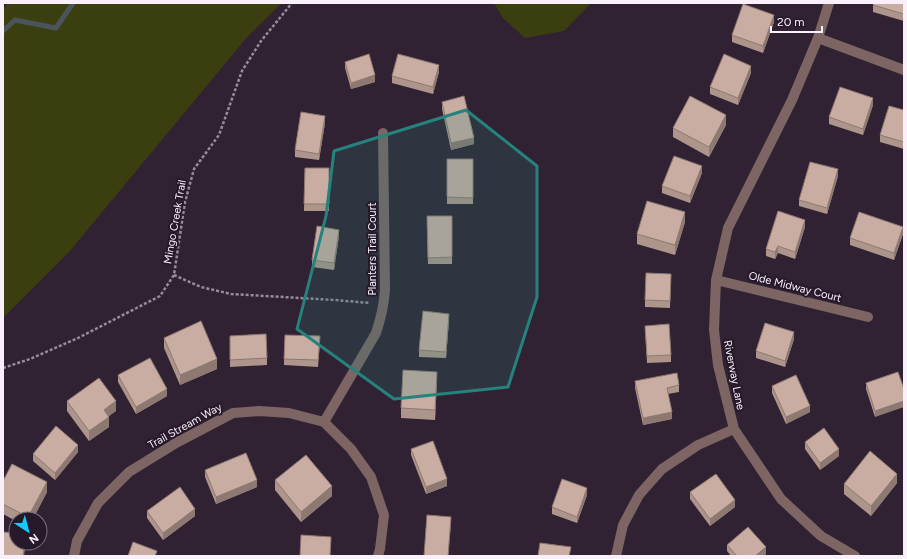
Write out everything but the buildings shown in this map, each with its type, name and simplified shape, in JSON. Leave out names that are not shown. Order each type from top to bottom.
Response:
[{"type":"street","name":"Riverway Lane","points":[[829,3],[818,38],[792,100],[728,228],[716,280],[714,330],[718,365],[734,429],[781,499],[821,536],[855,556]]},
{"type":"street","points":[[818,38],[904,70]]},
{"type":"street","name":"Planters Trail Court","points":[[324,422],[376,333],[384,304],[383,133]]},
{"type":"street","name":"Olde Midway Court","points":[[716,280],[868,317]]},
{"type":"street","name":"Trail Stream Way","points":[[74,556],[77,541],[98,503],[129,472],[176,443],[233,413],[259,411],[289,413],[324,422],[352,449],[371,477],[384,515],[378,556]]},
{"type":"street","points":[[616,556],[623,525],[639,495],[662,470],[698,445],[734,429]]},
{"type":"path","name":"Mingo Creek Trail","points":[[3,368],[30,359],[78,338],[160,296],[174,275],[185,202],[194,169],[219,135],[242,71],[261,40],[292,3]]},
{"type":"path","points":[[174,275],[201,287],[231,294],[384,304]]},
{"type":"highlighted area","points":[[466,110],[537,166],[537,297],[508,387],[394,399],[297,329],[326,216],[334,151]]},
{"type":"green space","points":[[8,3],[282,3],[248,36],[69,252],[3,318],[3,9]]},
{"type":"green space","points":[[494,3],[591,3],[564,31],[525,38],[503,18]]},
{"type":"waterway","points":[[3,31],[15,20],[56,28],[73,3]]}]
